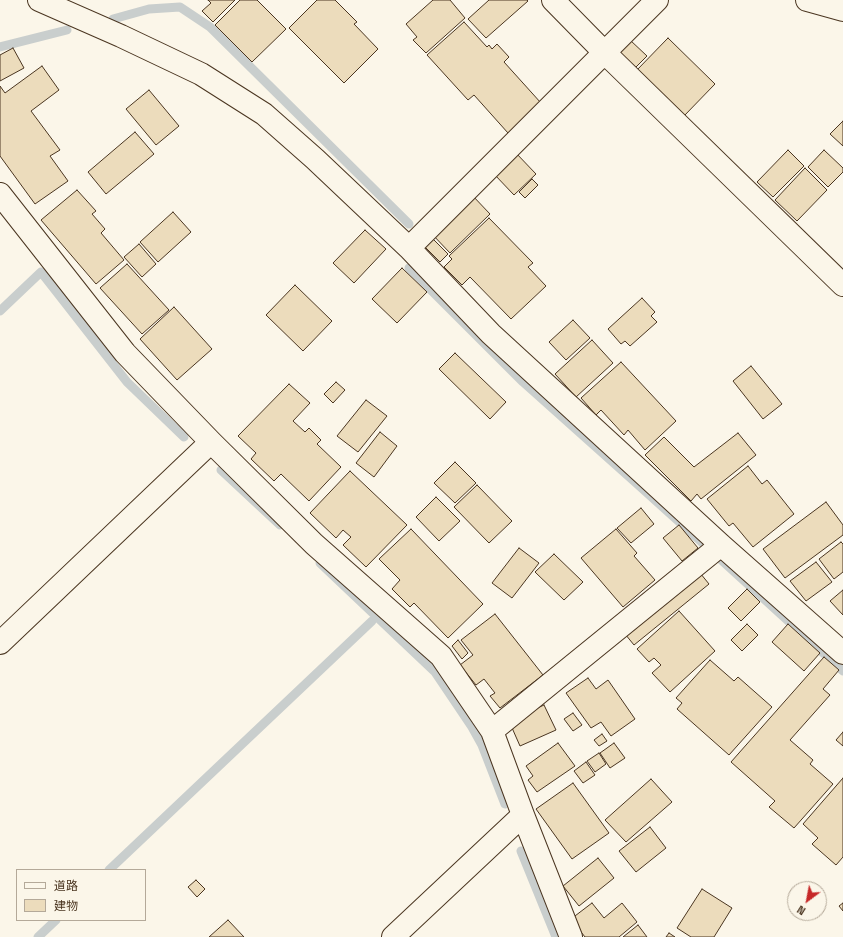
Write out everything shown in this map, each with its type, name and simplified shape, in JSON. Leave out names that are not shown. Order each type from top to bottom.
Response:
[{"type":"street","points":[[39,0],[202,74],[264,114],[315,159],[409,248],[491,334],[721,545],[843,653]]},
{"type":"street","points":[[553,0],[604,53],[843,285]]},
{"type":"street","points":[[409,248],[657,0]]},
{"type":"street","points":[[807,0],[843,10]]},
{"type":"street","points":[[0,194],[125,353],[211,442],[314,544],[441,656],[492,731],[571,937]]},
{"type":"street","points":[[0,643],[211,442]]},
{"type":"street","points":[[492,731],[721,545]]},
{"type":"street","points":[[393,937],[523,815]]},
{"type":"building","points":[[208,0],[235,0],[213,22],[202,11],[211,3]]},
{"type":"building","points":[[240,0],[257,0],[286,29],[252,62],[215,25]]},
{"type":"building","points":[[317,0],[335,0],[357,22],[354,24],[378,49],[344,83],[289,28]]},
{"type":"building","points":[[433,0],[450,0],[465,18],[426,53],[413,40],[417,37],[406,24]]},
{"type":"building","points":[[489,0],[528,1],[486,38],[468,19]]},
{"type":"building","points":[[464,22],[487,47],[489,45],[492,49],[497,44],[509,57],[504,62],[541,103],[508,133],[474,95],[468,100],[427,55]]},
{"type":"building","points":[[668,38],[715,84],[683,117],[636,71]]},
{"type":"building","points":[[630,40],[647,56],[631,72],[615,56]]},
{"type":"building","points":[[13,48],[24,68],[0,81],[0,55]]},
{"type":"building","points":[[42,66],[59,90],[31,111],[60,150],[50,156],[68,181],[35,204],[0,156],[0,86],[5,93]]},
{"type":"building","points":[[149,90],[179,126],[156,145],[126,109]]},
{"type":"building","points":[[843,121],[843,146],[830,134]]},
{"type":"building","points":[[135,132],[154,154],[106,194],[88,172]]},
{"type":"building","points":[[788,150],[804,166],[773,197],[757,182]]},
{"type":"building","points":[[824,150],[843,168],[843,172],[828,187],[808,167]]},
{"type":"building","points":[[515,152],[536,174],[514,195],[494,174]]},
{"type":"building","points":[[805,168],[827,190],[797,221],[775,200]]},
{"type":"building","points":[[532,179],[538,185],[525,198],[519,192]]},
{"type":"building","points":[[77,190],[96,211],[92,214],[105,229],[101,233],[124,260],[96,284],[41,220]]},
{"type":"building","points":[[471,194],[490,214],[450,253],[431,233]]},
{"type":"building","points":[[173,212],[191,232],[158,262],[140,242]]},
{"type":"building","points":[[489,218],[533,263],[528,267],[546,286],[511,319],[470,277],[462,285],[444,267],[452,259],[449,256]]},
{"type":"building","points":[[365,230],[386,249],[354,283],[333,263]]},
{"type":"building","points":[[429,235],[448,254],[440,262],[421,243]]},
{"type":"building","points":[[139,244],[156,264],[142,277],[124,257]]},
{"type":"building","points":[[127,264],[169,310],[142,334],[100,288]]},
{"type":"building","points":[[402,268],[427,292],[397,323],[372,299]]},
{"type":"building","points":[[295,285],[332,321],[303,351],[266,315]]},
{"type":"building","points":[[642,298],[655,312],[651,316],[657,322],[630,346],[625,341],[621,344],[608,329]]},
{"type":"building","points":[[174,307],[212,349],[177,380],[140,339]]},
{"type":"building","points":[[573,320],[590,338],[566,360],[549,342]]},
{"type":"building","points":[[592,340],[613,363],[576,397],[555,374]]},
{"type":"building","points":[[455,353],[506,402],[490,419],[439,369]]},
{"type":"building","points":[[621,362],[676,421],[645,450],[628,430],[624,435],[601,410],[596,415],[581,398]]},
{"type":"building","points":[[751,366],[782,404],[763,419],[733,381]]},
{"type":"building","points":[[336,382],[345,390],[333,403],[324,394]]},
{"type":"building","points":[[289,384],[310,403],[293,421],[305,432],[309,428],[321,440],[317,444],[341,467],[309,501],[281,474],[274,481],[251,459],[256,453],[238,436]]},
{"type":"building","points":[[366,400],[387,416],[358,452],[337,436]]},
{"type":"building","points":[[380,432],[397,446],[374,477],[356,463]]},
{"type":"building","points":[[738,433],[756,455],[701,499],[697,494],[691,501],[645,455],[664,437],[694,467]]},
{"type":"building","points":[[455,462],[476,483],[455,503],[434,483]]},
{"type":"building","points":[[748,466],[762,484],[767,480],[794,514],[753,547],[733,523],[729,526],[707,499]]},
{"type":"building","points":[[350,471],[407,525],[366,567],[343,545],[351,537],[343,530],[336,538],[310,513]]},
{"type":"building","points":[[477,485],[512,521],[489,543],[454,507]]},
{"type":"building","points":[[436,497],[460,521],[439,541],[416,517]]},
{"type":"building","points":[[826,502],[843,525],[843,535],[785,578],[763,549]]},
{"type":"building","points":[[641,508],[654,524],[631,543],[617,528]]},
{"type":"building","points":[[679,525],[698,548],[682,561],[663,538]]},
{"type":"building","points":[[411,529],[483,604],[448,638],[414,603],[410,607],[392,589],[400,580],[379,559]]},
{"type":"building","points":[[616,529],[637,553],[634,556],[655,580],[623,607],[581,558]]},
{"type":"building","points":[[841,542],[843,544],[843,572],[834,579],[819,559]]},
{"type":"building","points":[[519,548],[539,563],[512,598],[492,583]]},
{"type":"building","points":[[554,554],[583,582],[564,600],[535,572]]},
{"type":"building","points":[[816,562],[832,582],[806,601],[790,581]]},
{"type":"building","points":[[696,568],[709,584],[634,645],[621,629]]},
{"type":"building","points":[[747,589],[760,602],[741,621],[728,608]]},
{"type":"building","points":[[843,590],[843,615],[830,601]]},
{"type":"building","points":[[679,611],[715,651],[670,692],[652,673],[661,665],[654,658],[649,662],[637,649]]},
{"type":"building","points":[[495,614],[543,675],[500,708],[490,696],[495,693],[484,679],[476,685],[460,665],[473,655],[461,640]]},
{"type":"building","points":[[747,624],[758,635],[742,651],[731,640]]},
{"type":"building","points":[[788,624],[820,653],[804,671],[772,642]]},
{"type":"building","points":[[458,640],[468,653],[462,659],[452,646]]},
{"type":"building","points":[[824,657],[839,670],[823,689],[830,695],[790,740],[813,760],[810,764],[833,784],[794,828],[769,807],[775,801],[731,762]]},
{"type":"building","points":[[710,660],[734,681],[738,677],[772,707],[729,755],[677,709],[682,703],[676,698]]},
{"type":"building","points":[[588,678],[596,689],[608,680],[635,719],[611,736],[601,722],[591,728],[566,693]]},
{"type":"building","points":[[544,705],[556,730],[520,746],[509,721]]},
{"type":"building","points":[[573,713],[582,725],[573,731],[564,719]]},
{"type":"building","points":[[843,732],[843,746],[836,740]]},
{"type":"building","points":[[602,734],[607,741],[599,746],[594,740]]},
{"type":"building","points":[[558,743],[575,766],[537,792],[528,780],[533,776],[526,766]]},
{"type":"building","points":[[614,743],[625,758],[610,768],[600,753]]},
{"type":"building","points":[[599,753],[606,764],[595,772],[587,761]]},
{"type":"building","points":[[586,762],[595,775],[583,783],[574,771]]},
{"type":"building","points":[[843,778],[843,857],[836,865],[812,844],[818,838],[803,824]]},
{"type":"building","points":[[651,779],[672,802],[626,842],[605,820]]},
{"type":"building","points":[[573,783],[609,833],[572,859],[536,809]]},
{"type":"building","points":[[650,827],[666,848],[636,872],[619,851]]},
{"type":"building","points":[[598,858],[614,878],[579,906],[563,886]]},
{"type":"building","points":[[196,880],[205,889],[197,897],[188,887]]},
{"type":"building","points":[[702,889],[732,908],[714,937],[691,937],[677,928]]},
{"type":"building","points":[[592,903],[604,918],[622,903],[637,922],[619,937],[585,937],[571,919]]},
{"type":"building","points":[[843,903],[843,911],[839,906]]},
{"type":"building","points":[[228,920],[244,937],[209,937]]},
{"type":"building","points":[[638,925],[647,937],[623,937]]},
{"type":"building","points":[[669,933],[675,937],[666,937]]},
{"type":"waterway","points":[[113,19],[149,9],[180,7],[210,27],[409,224]]},
{"type":"waterway","points":[[0,47],[67,30]]},
{"type":"waterway","points":[[409,268],[523,382],[707,547]]},
{"type":"waterway","points":[[0,311],[41,272],[127,382],[184,437]]},
{"type":"waterway","points":[[221,470],[280,525]]},
{"type":"waterway","points":[[718,557],[843,671]]},
{"type":"waterway","points":[[320,563],[435,672],[472,727],[482,745],[505,804]]},
{"type":"waterway","points":[[110,869],[372,621]]},
{"type":"waterway","points":[[521,851],[556,937]]},
{"type":"waterway","points":[[38,937],[55,921]]}]
